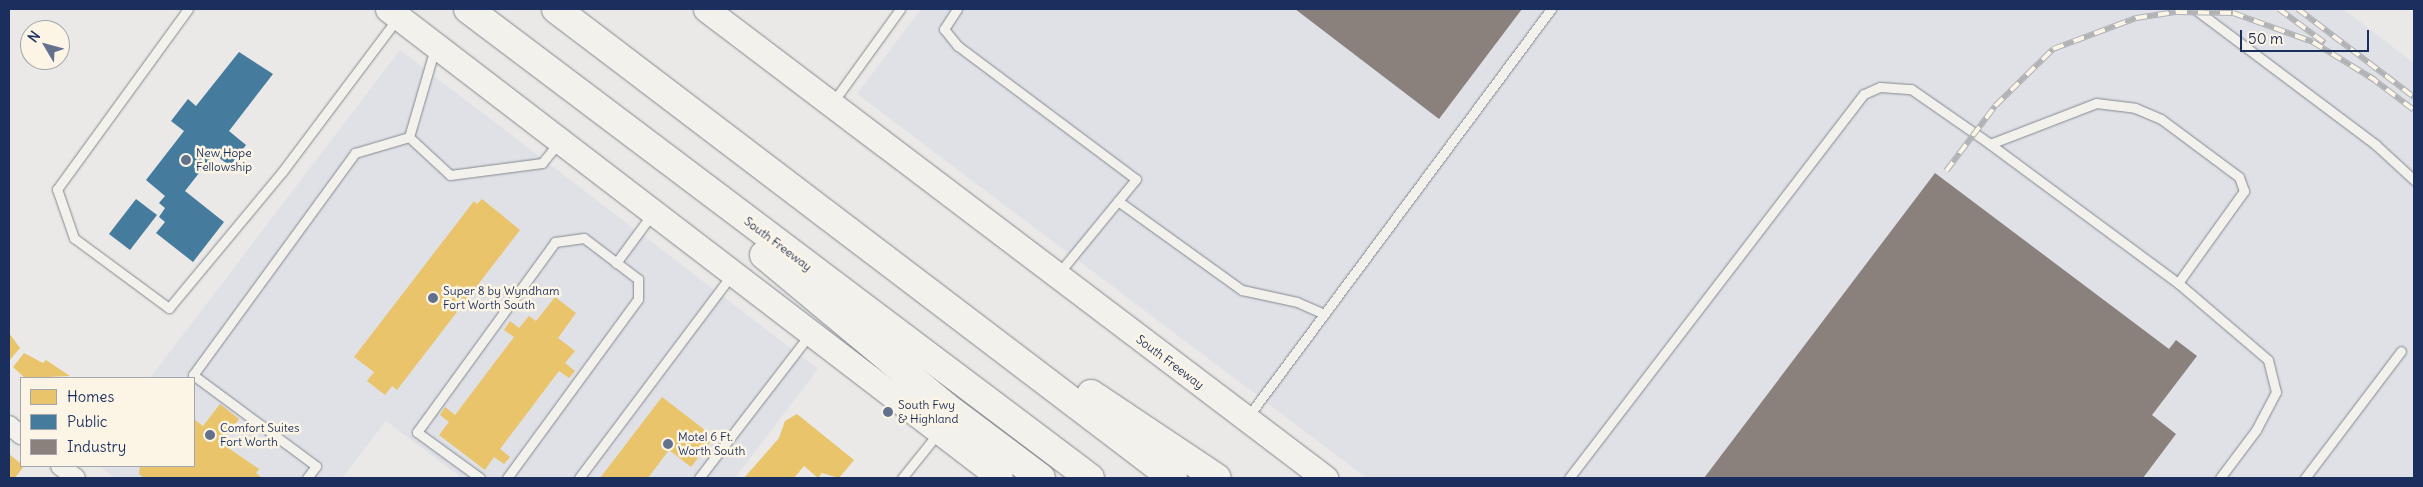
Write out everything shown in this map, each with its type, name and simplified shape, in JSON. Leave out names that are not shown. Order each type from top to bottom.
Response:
[{"type":"highway","name":"South Freeway","points":[[468,9],[560,81],[1090,478]]},
{"type":"highway","points":[[556,9],[848,233],[1173,478]]},
{"type":"highway","points":[[560,81],[576,113],[756,249],[915,383],[1041,478]]},
{"type":"highway","points":[[848,233],[1217,478]]},
{"type":"main road","name":"South Freeway","points":[[706,9],[1056,277],[1325,478]]},
{"type":"main road","points":[[393,13],[1000,478]]},
{"type":"street","points":[[9,425],[20,434]]},
{"type":"street","points":[[61,467],[76,478]]},
{"type":"lane","points":[[188,9],[57,188],[74,238],[169,308],[282,172],[393,13]]},
{"type":"lane","points":[[831,104],[900,9]]},
{"type":"lane","points":[[957,9],[944,29],[958,46],[1129,170],[1136,179],[1056,277]]},
{"type":"lane","points":[[1246,419],[1551,9]]},
{"type":"lane","points":[[2195,9],[2408,169],[2414,180]]},
{"type":"lane","points":[[409,136],[436,46]]},
{"type":"lane","points":[[1569,478],[1864,94],[1880,87],[1911,89],[1990,144],[2178,283],[2268,360],[2276,392],[2256,430],[2220,478]]},
{"type":"lane","points":[[1990,144],[2096,103],[2135,108],[2169,125],[2239,177],[2244,191],[2178,283]]},
{"type":"lane","points":[[409,136],[450,175],[542,163],[560,141]]},
{"type":"lane","points":[[307,478],[316,466],[193,375],[355,153],[409,136]]},
{"type":"lane","points":[[1118,201],[1242,290],[1297,302],[1324,314]]},
{"type":"lane","points":[[616,263],[654,212]]},
{"type":"lane","points":[[480,478],[417,432],[555,242],[584,238],[638,279],[638,299],[506,478]]},
{"type":"lane","points":[[579,478],[733,273]]},
{"type":"lane","points":[[700,478],[810,332]]},
{"type":"lane","points":[[2305,478],[2401,351]]},
{"type":"lane","points":[[902,478],[939,431]]},
{"type":"shaded area","points":[[921,9],[2343,9],[2414,63],[2414,478],[1367,478],[857,94]]},
{"type":"shaded area","points":[[400,50],[818,369],[735,478],[462,478],[386,421],[342,478],[115,478],[100,467],[195,467],[195,377],[151,377]]},
{"type":"building: Homes","name":"Super 8 by Wyndham Fort Worth South","points":[[482,199],[520,230],[397,390],[392,386],[385,395],[367,381],[374,372],[354,357],[474,201],[477,204]]},
{"type":"building: Homes","points":[[555,297],[576,313],[558,338],[575,351],[565,363],[575,371],[569,378],[559,371],[500,449],[510,457],[504,464],[494,457],[485,470],[439,435],[449,422],[440,415],[445,407],[455,415],[514,337],[504,330],[510,321],[519,328],[529,316],[536,321]]},
{"type":"building: Homes","points":[[9,333],[20,348],[9,361]]},
{"type":"building: Homes","points":[[24,353],[43,363],[46,360],[70,376],[24,377],[13,367]]},
{"type":"building: Homes","name":"Motel 6 Ft. Worth South","points":[[662,397],[714,437],[691,467],[669,450],[648,478],[600,478]]},
{"type":"building: Homes","name":"Comfort Suites Fort Worth","points":[[220,404],[239,419],[221,443],[259,469],[256,473],[262,478],[144,478],[139,474],[140,467],[195,467],[195,420],[203,426]]},
{"type":"building: Homes","points":[[797,414],[854,460],[839,478],[822,473],[818,478],[804,466],[794,478],[744,478],[779,438],[785,421]]},
{"type":"building: Homes","points":[[9,454],[20,463],[20,467],[23,467],[15,478],[9,478]]},
{"type":"building: Public","name":"New Hope Fellowship","points":[[239,52],[273,74],[229,131],[246,145],[230,166],[214,154],[185,191],[224,222],[193,262],[156,233],[165,222],[159,217],[165,208],[159,203],[165,196],[146,180],[184,131],[171,121],[188,99],[196,106]]},
{"type":"building: Public","points":[[136,199],[157,215],[130,250],[109,234]]},
{"type":"building: Industry","points":[[1295,9],[1522,9],[1439,119]]},
{"type":"building: Industry","points":[[1935,173],[2169,349],[2176,340],[2197,356],[2152,415],[2176,434],[2143,478],[1704,478]]},
{"type":"railway","points":[[2279,9],[2325,43]]},
{"type":"railway","points":[[2298,9],[2414,97]]},
{"type":"railway","points":[[1946,171],[1995,106],[2053,49],[2136,18],[2176,12],[2233,13],[2313,42],[2375,80]]},
{"type":"railway","points":[[2369,76],[2414,110]]},
{"type":"place","name":"New Hope Fellowship","points":[[186,160]]},
{"type":"place","name":"Super 8 by Wyndham Fort Worth South","points":[[433,298]]},
{"type":"place","name":"South Fwy & Highland","points":[[888,412]]},
{"type":"place","name":"Comfort Suites Fort Worth","points":[[210,435]]},
{"type":"place","name":"Motel 6 Ft. Worth South","points":[[668,444]]}]
